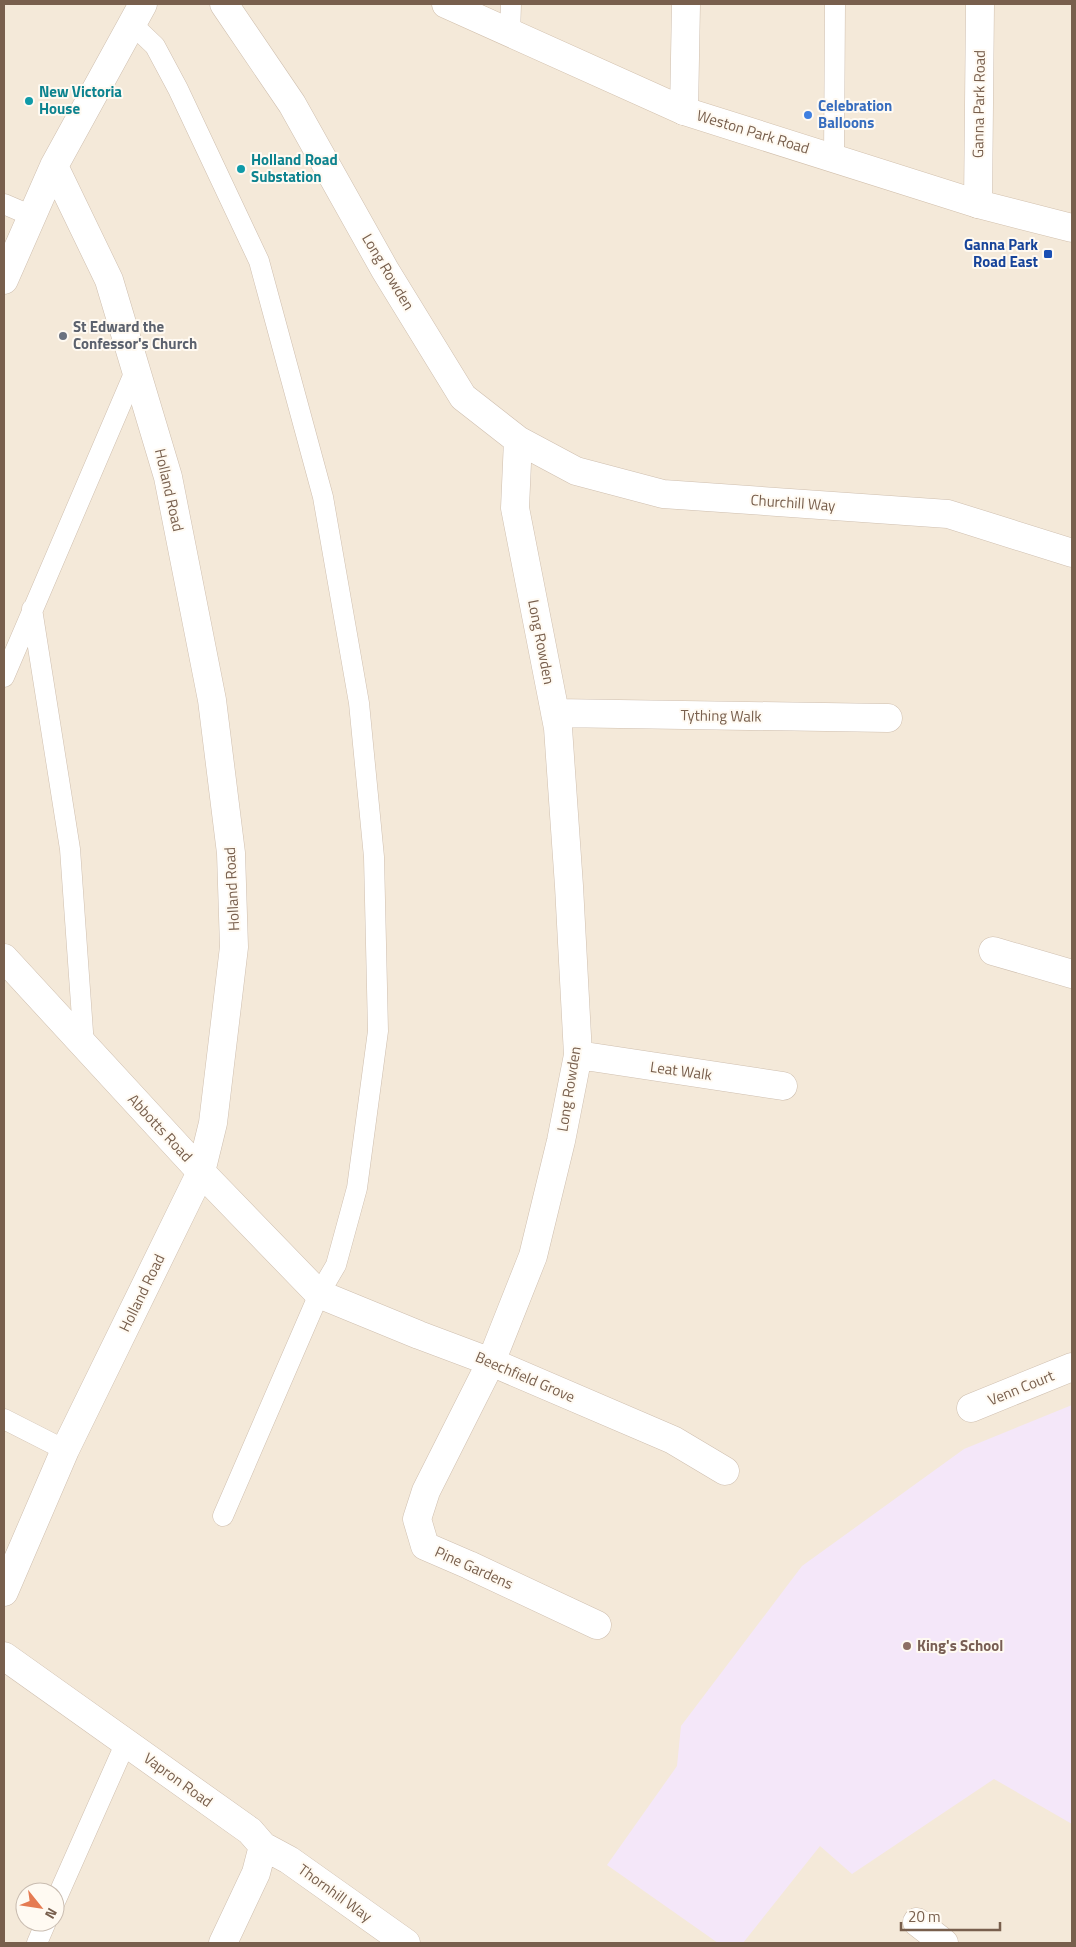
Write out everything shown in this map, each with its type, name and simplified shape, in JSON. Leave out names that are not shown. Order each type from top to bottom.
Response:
[{"type":"street","name":"Long Rowden","points":[[224,4],[292,104],[386,270],[464,397],[518,440],[515,508],[558,728],[578,1055],[561,1141],[533,1256],[491,1362]]},
{"type":"street","name":"Weston Park Road","points":[[446,4],[684,111],[978,204],[1072,228]]},
{"type":"street","points":[[684,111],[686,4]]},
{"type":"street","name":"Ganna Park Road","points":[[978,204],[980,4]]},
{"type":"street","points":[[4,280],[54,166],[138,14]]},
{"type":"street","name":"Holland Road","points":[[4,1592],[65,1450],[201,1172],[213,1122],[234,947],[231,854],[212,700],[168,477],[109,280],[54,166]]},
{"type":"street","name":"Churchill Way","points":[[518,440],[576,471],[663,494],[948,514],[1072,553]]},
{"type":"street","name":"Tything Walk","points":[[554,714],[888,718]]},
{"type":"street","points":[[993,951],[1072,974]]},
{"type":"street","name":"Abbotts Road","points":[[7,971],[84,1046],[201,1172],[319,1294]]},
{"type":"street","name":"Leat Walk","points":[[578,1055],[783,1086]]},
{"type":"street","name":"Beechfield Grove","points":[[319,1294],[419,1336],[491,1362],[673,1440],[725,1471]]},
{"type":"street","name":"Pine Gardens","points":[[491,1362],[423,1500],[416,1519],[425,1546],[597,1625]]},
{"type":"street","name":"Venn Court","points":[[970,1408],[1072,1367]]},
{"type":"street","name":"Vapron Road","points":[[4,1656],[250,1831],[263,1846]]},
{"type":"street","points":[[224,1943],[256,1874],[263,1846]]},
{"type":"street","name":"Thornhill Way","points":[[263,1846],[289,1860],[406,1943]]},
{"type":"street","points":[[917,1922],[944,1943]]},
{"type":"lane","points":[[510,34],[511,4]]},
{"type":"lane","points":[[834,157],[835,4]]},
{"type":"lane","points":[[138,14],[174,80],[259,261],[323,497],[359,703],[374,857],[378,1031],[357,1188],[336,1265],[319,1294],[223,1516]]},
{"type":"lane","points":[[4,204],[32,216]]},
{"type":"lane","points":[[4,676],[136,369]]},
{"type":"lane","points":[[32,609],[70,849],[84,1046]]},
{"type":"lane","points":[[4,1419],[65,1450]]},
{"type":"lane","points":[[64,1882],[126,1742]]},
{"type":"shaded area","points":[[4,4],[1072,4],[1072,1943],[4,1943]]},
{"type":"shaded area","name":"King's School","points":[[1072,1405],[1072,1824],[994,1779],[852,1874],[820,1846],[743,1943],[718,1943],[607,1865],[677,1766],[681,1726],[802,1566],[964,1449]]},
{"type":"place","name":"New Victoria House","points":[[29,101]]},
{"type":"place","name":"Celebration Balloons","points":[[808,115]]},
{"type":"place","name":"Holland Road Substation","points":[[241,169]]},
{"type":"place","name":"Ganna Park Road East","points":[[1048,254]]},
{"type":"place","name":"St Edward the Confessor's Church","points":[[63,336]]},
{"type":"place","name":"King's School","points":[[907,1646]]}]
